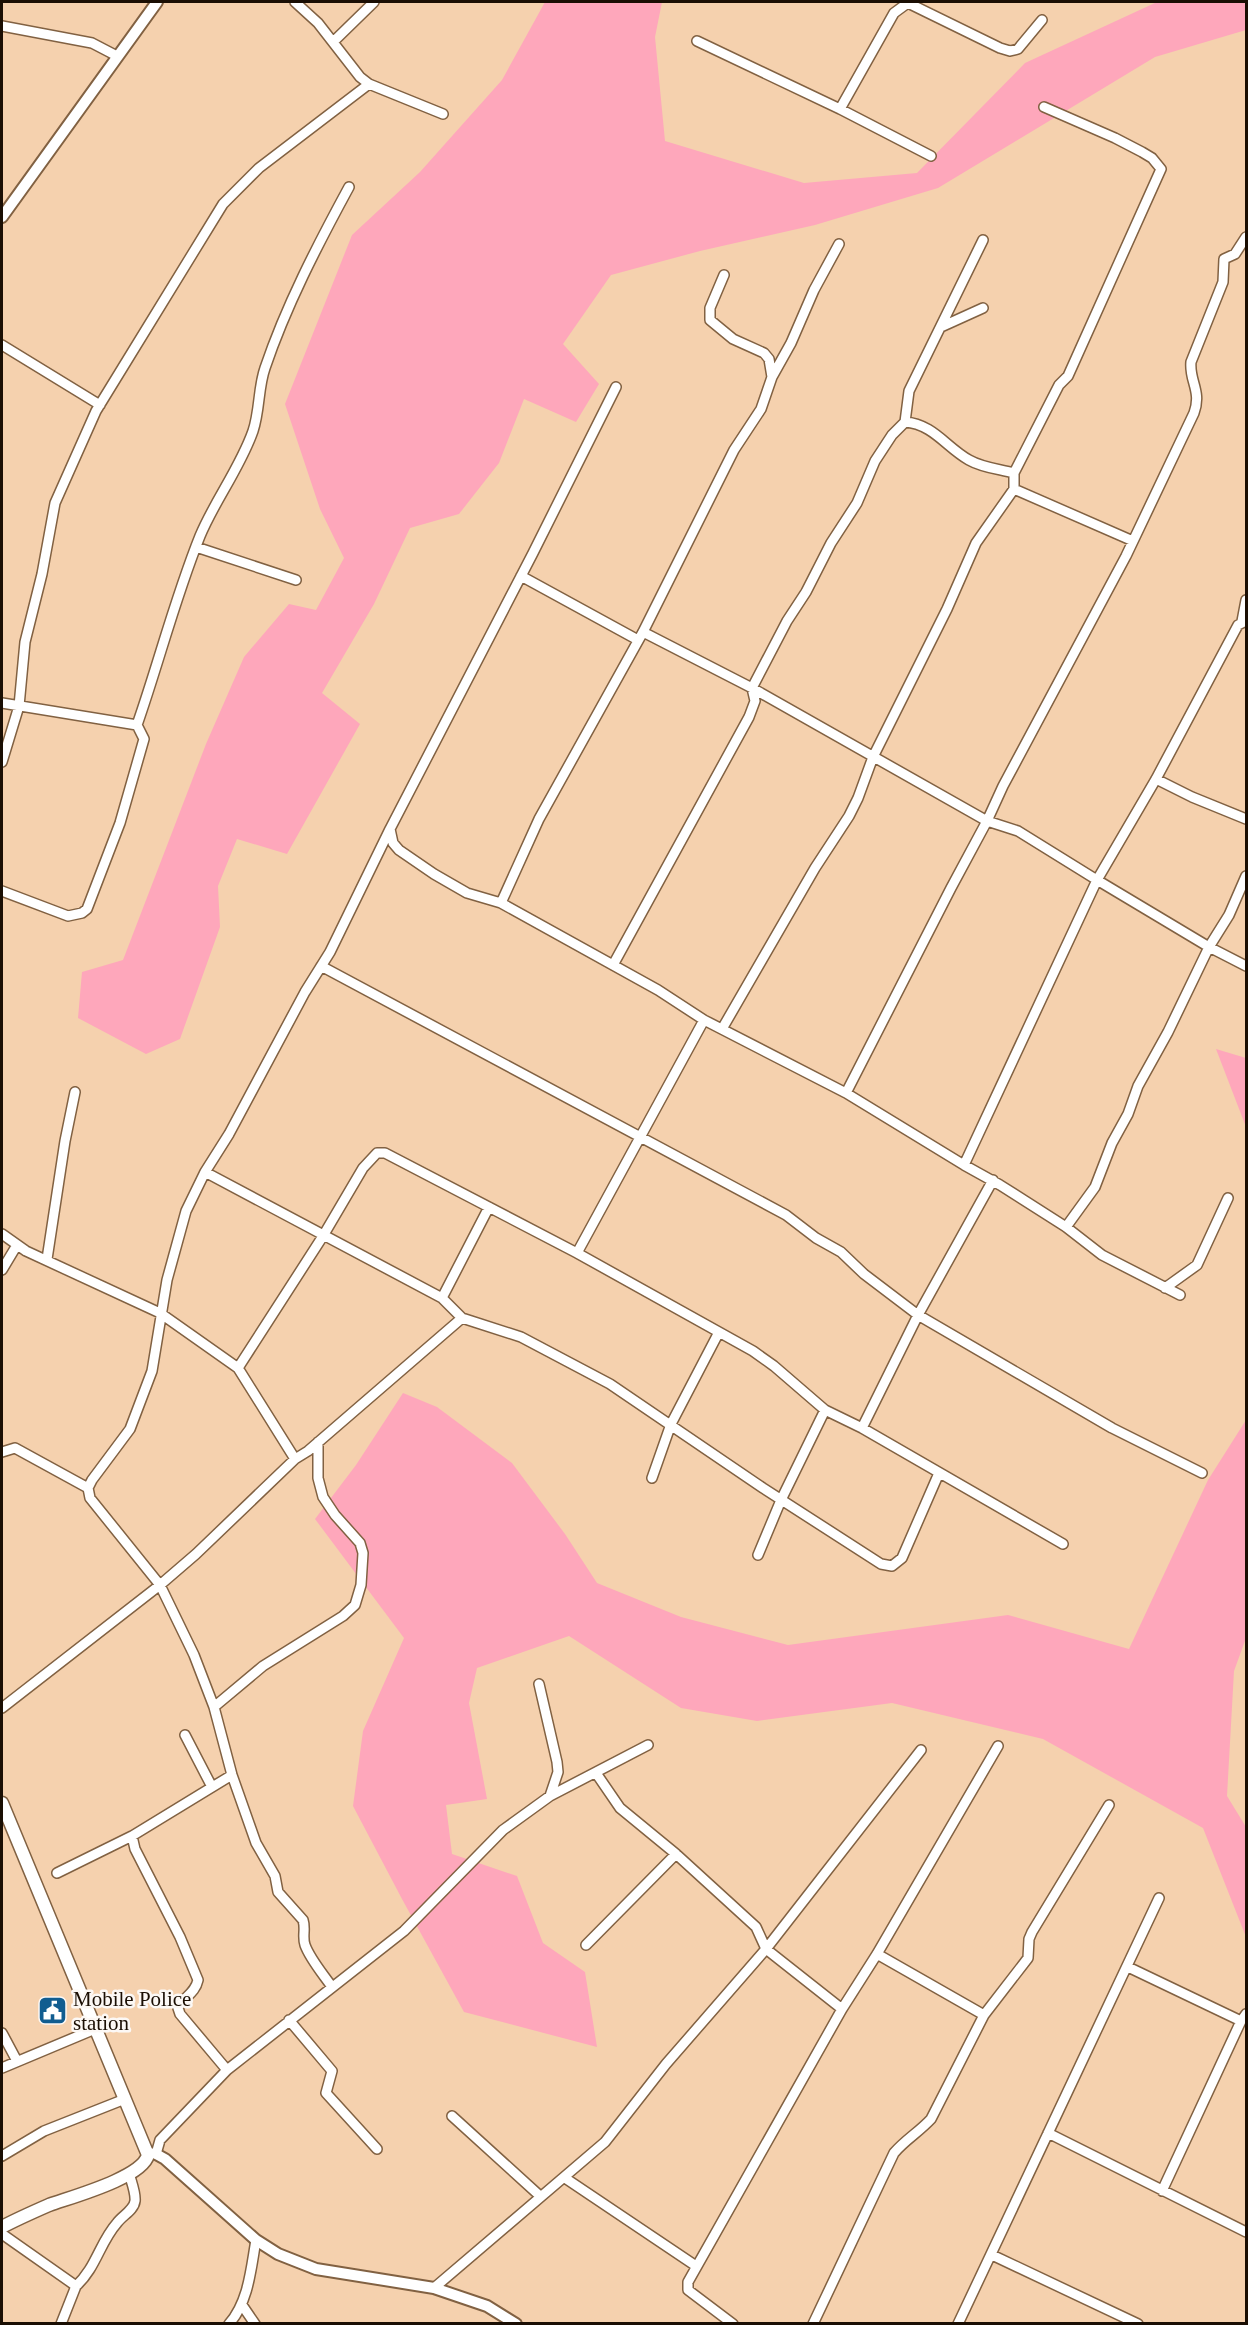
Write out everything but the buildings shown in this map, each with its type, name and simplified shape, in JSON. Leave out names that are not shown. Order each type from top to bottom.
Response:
[{"type":"main road","points":[[2,1803],[70,1973],[151,2153],[147,2161],[129,2173],[2,2227]]},
{"type":"street","points":[[2,218],[157,2]]},
{"type":"street","points":[[295,2],[318,23],[360,77],[369,84],[443,114]]},
{"type":"street","points":[[333,42],[374,2]]},
{"type":"street","points":[[840,109],[894,13],[908,2],[1010,51],[1018,49],[1042,20]]},
{"type":"street","points":[[2,26],[92,43],[117,56]]},
{"type":"street","points":[[697,41],[840,109],[931,156]]},
{"type":"street","points":[[2,762],[19,706],[25,642],[42,574],[55,503],[100,405],[223,204],[259,168],[369,84]]},
{"type":"street","points":[[722,1029],[815,868],[849,816],[873,757],[947,609],[976,543],[1014,489],[1014,473],[1059,385],[1068,376],[1161,169],[1152,158],[1142,152],[1044,107]]},
{"type":"street","points":[[2,891],[68,916],[82,914],[87,909],[120,823],[144,739],[137,725],[160,646],[196,547],[217,501],[239,463],[253,429],[260,400],[261,384],[270,354],[314,252],[349,188]]},
{"type":"street","points":[[846,1093],[1003,786],[1133,541],[1198,403],[1190,367],[1191,362],[1223,282],[1224,259],[1235,254],[1246,237]]},
{"type":"street","points":[[613,965],[749,717],[755,701],[752,688],[787,621],[806,592],[831,543],[857,503],[875,461],[892,435],[904,423],[909,391],[983,240]]},
{"type":"street","points":[[501,903],[539,819],[641,636],[734,450],[761,409],[772,376],[791,343],[814,290],[839,244]]},
{"type":"street","points":[[724,275],[710,308],[710,321],[733,339],[764,353],[769,359],[772,376]]},
{"type":"street","points":[[941,327],[983,308]]},
{"type":"street","points":[[2,345],[100,405]]},
{"type":"street","points":[[332,1987],[305,1946],[303,1920],[278,1892],[275,1876],[256,1843],[232,1775],[214,1707],[194,1655],[160,1585],[90,1498],[88,1488],[130,1429],[152,1371],[160,1313],[186,1211],[305,992],[330,952],[390,829],[616,387]]},
{"type":"street","points":[[904,423],[916,423],[930,430],[945,439],[966,459],[982,467],[1014,473]]},
{"type":"street","points":[[1014,489],[1133,541]]},
{"type":"street","points":[[196,547],[296,580]]},
{"type":"street","points":[[521,576],[752,688],[987,821],[1018,831],[1209,948],[1246,966]]},
{"type":"street","points":[[964,1165],[1097,880],[1156,779],[1238,625],[1244,621],[1246,600]]},
{"type":"street","points":[[2,703],[137,725]]},
{"type":"street","points":[[1156,779],[1192,797],[1246,819]]},
{"type":"street","points":[[390,829],[393,843],[399,850],[467,893],[501,903],[613,965],[704,1020],[846,1093],[964,1165],[993,1180],[1066,1227],[1102,1255],[1180,1295]]},
{"type":"street","points":[[1066,1227],[1095,1187],[1138,1086],[1228,915],[1246,876]]},
{"type":"street","points":[[321,966],[786,1215],[816,1238],[841,1252],[864,1275],[918,1316],[1113,1428],[1202,1473]]},
{"type":"street","points":[[577,1253],[704,1020]]},
{"type":"street","points":[[47,1259],[75,1092]]},
{"type":"street","points":[[238,1368],[323,1236],[363,1168],[377,1153],[385,1153],[577,1253],[718,1332],[774,1366],[825,1410],[861,1428],[1063,1544]]},
{"type":"street","points":[[206,1172],[442,1298],[462,1318],[521,1337],[610,1384],[781,1500],[860,1552],[881,1563],[892,1566],[902,1558],[939,1473]]},
{"type":"street","points":[[861,1428],[918,1316],[993,1180]]},
{"type":"street","points":[[1165,1288],[1197,1265],[1228,1198]]},
{"type":"street","points":[[442,1298],[489,1207]]},
{"type":"street","points":[[2,1234],[17,1245],[160,1313],[238,1368],[295,1459]]},
{"type":"street","points":[[2,1270],[17,1245]]},
{"type":"street","points":[[2,1708],[160,1585],[196,1554],[295,1459],[318,1442],[462,1318]]},
{"type":"street","points":[[652,1478],[670,1424],[718,1332]]},
{"type":"street","points":[[758,1555],[781,1500],[825,1410]]},
{"type":"street","points":[[214,1707],[263,1666],[344,1616],[355,1605],[361,1586],[363,1553],[360,1543],[335,1515],[323,1497],[318,1479],[318,1442]]},
{"type":"street","points":[[2,1452],[15,1448],[88,1488]]},
{"type":"street","points":[[539,1684],[558,1772],[550,1796]]},
{"type":"street","points":[[185,1735],[212,1787]]},
{"type":"street","points":[[516,2324],[487,2306],[434,2288],[316,2269],[278,2254],[256,2240],[165,2159],[151,2153],[160,2140],[227,2070],[404,1931],[503,1830],[550,1796],[648,1745]]},
{"type":"street","points":[[733,2324],[688,2290],[688,2282],[842,2009],[877,1954],[998,1746]]},
{"type":"street","points":[[434,2288],[605,2142],[666,2064],[765,1948],[921,1750]]},
{"type":"street","points":[[596,1773],[620,1808],[676,1854],[756,1927],[765,1948],[842,2009]]},
{"type":"street","points":[[57,1873],[132,1836],[232,1775]]},
{"type":"street","points":[[813,2324],[894,2153],[903,2142],[923,2128],[931,2119],[984,2015],[1023,1967],[1028,1958],[1032,1932],[1109,1805]]},
{"type":"street","points":[[132,1836],[135,1849],[180,1937],[198,1980],[193,1993],[180,2003],[178,2008],[180,2014],[227,2070]]},
{"type":"street","points":[[586,1945],[676,1854]]},
{"type":"street","points":[[958,2324],[1159,1898]]},
{"type":"street","points":[[877,1954],[984,2015]]},
{"type":"street","points":[[1128,1967],[1244,2017],[1162,2191]]},
{"type":"street","points":[[289,2020],[332,2071],[326,2093],[376,2149]]},
{"type":"street","points":[[2,2068],[95,2029]]},
{"type":"street","points":[[2,2033],[17,2061]]},
{"type":"street","points":[[2,2156],[44,2131],[125,2099]]},
{"type":"street","points":[[452,2116],[540,2196]]},
{"type":"street","points":[[1048,2133],[1246,2232]]},
{"type":"street","points":[[61,2324],[76,2286],[86,2277],[116,2223],[131,2209],[135,2201],[129,2173]]},
{"type":"street","points":[[565,2178],[696,2266]]},
{"type":"street","points":[[2,2234],[76,2286]]},
{"type":"street","points":[[229,2324],[242,2305],[248,2287],[256,2240]]},
{"type":"street","points":[[992,2255],[1138,2324]]},
{"type":"street","points":[[242,2305],[255,2324]]},
{"type":"shaded area","points":[[545,2],[662,2],[655,37],[665,141],[804,183],[917,173],[1025,63],[1157,2],[1246,2],[1246,30],[1155,57],[938,188],[815,225],[700,251],[611,275],[563,344],[599,384],[576,422],[524,399],[499,463],[459,514],[410,528],[374,604],[322,693],[360,724],[287,854],[237,839],[218,886],[220,927],[180,1039],[146,1054],[78,1018],[82,972],[123,960],[206,744],[244,657],[289,604],[316,610],[344,558],[320,509],[285,404],[352,235],[420,172],[502,80]]},
{"type":"shaded area","points":[[1216,1049],[1246,1058],[1246,1127]]},
{"type":"shaded area","points":[[403,1393],[437,1407],[512,1463],[565,1534],[597,1583],[681,1617],[788,1645],[1008,1615],[1129,1649],[1208,1480],[1246,1420],[1246,1638],[1234,1671],[1227,1796],[1246,1827],[1246,1937],[1203,1828],[1043,1739],[892,1703],[757,1721],[681,1708],[569,1636],[477,1668],[469,1703],[487,1799],[446,1805],[452,1854],[517,1876],[543,1943],[585,1972],[597,2047],[464,2012],[353,1806],[363,1731],[404,1638],[315,1519],[356,1465]]},
{"type":"place","name":"Mobile Police station","points":[[52,2011]]}]
